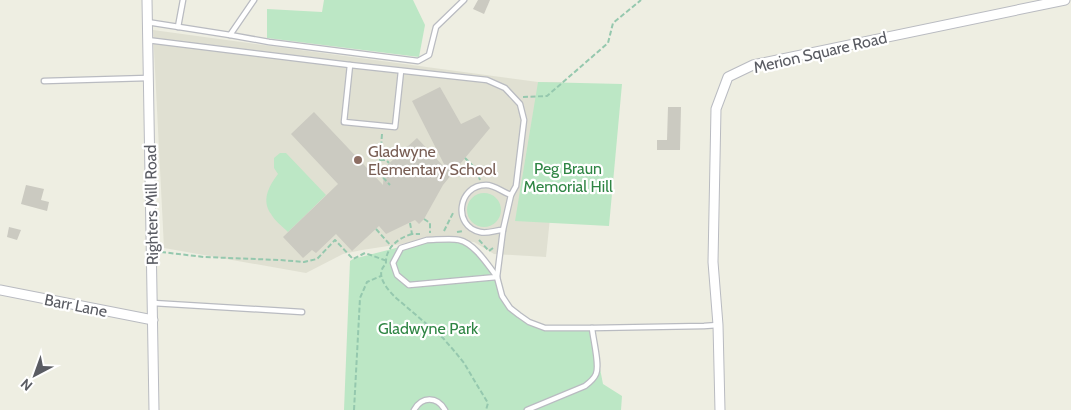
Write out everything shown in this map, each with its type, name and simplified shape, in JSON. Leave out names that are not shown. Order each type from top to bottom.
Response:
[{"type":"street","name":"Righters Mill Road","points":[[146,0],[154,410]]},
{"type":"street","name":"Merion Square Road","points":[[720,410],[718,325],[713,262],[716,109],[728,77],[753,65],[1065,0]]},
{"type":"street","name":"Barr Lane","points":[[0,290],[152,320]]},
{"type":"lane","points":[[178,27],[183,0]]},
{"type":"lane","points":[[230,35],[254,0]]},
{"type":"lane","points":[[147,22],[269,42],[418,61],[429,55],[436,27],[464,0]]},
{"type":"lane","points":[[148,40],[487,80],[505,88],[520,104],[524,120],[516,186],[511,196],[503,230],[497,277],[502,296],[510,308],[529,322],[545,328],[718,325]]},
{"type":"lane","points":[[350,65],[344,122],[396,128],[401,71]]},
{"type":"lane","points":[[44,81],[148,78]]},
{"type":"lane","points":[[503,230],[481,233],[473,230],[463,218],[461,210],[462,201],[472,189],[488,185],[511,196]]},
{"type":"lane","points":[[427,240],[459,240],[469,244],[497,277],[409,285],[397,275],[394,263],[401,248],[427,240]]},
{"type":"lane","points":[[153,303],[302,312]]},
{"type":"lane","points":[[527,410],[585,386],[592,381],[598,368],[592,328]]},
{"type":"lane","points":[[414,410],[419,403],[427,400],[440,403],[445,410]]},
{"type":"path","points":[[514,98],[547,96],[608,43],[613,23],[641,0]]},
{"type":"path","points":[[383,126],[378,173],[390,185]]},
{"type":"path","points":[[464,158],[476,169],[480,180]]},
{"type":"path","points":[[380,160],[386,160],[389,163]]},
{"type":"path","points":[[444,233],[454,210],[456,216]]},
{"type":"path","points":[[424,219],[430,223],[430,234]]},
{"type":"path","points":[[410,223],[412,234]]},
{"type":"path","points":[[376,229],[392,246]]},
{"type":"path","points":[[453,232],[462,231]]},
{"type":"path","points":[[421,234],[412,234],[396,241],[387,252],[386,264],[382,267],[381,276],[389,291],[443,338],[464,362],[488,403],[486,410]]},
{"type":"path","points":[[484,238],[479,240],[489,251],[493,249],[494,244]]},
{"type":"path","points":[[152,252],[204,257],[304,262],[316,259],[335,240],[353,258],[365,253],[394,263]]},
{"type":"path","points":[[354,410],[360,298],[367,282],[381,276]]},
{"type":"shaded area","name":"Gladwyne Elementary School","points":[[153,30],[538,82],[564,82],[546,257],[494,254],[474,242],[440,238],[343,254],[306,273],[164,248]]},
{"type":"green space","points":[[324,0],[413,0],[425,25],[419,57],[267,38],[267,9],[322,12]]},
{"type":"green space","name":"Peg Braun Memorial Hill","points":[[538,82],[622,84],[609,226],[515,221]]},
{"type":"green space","points":[[280,153],[286,153],[326,195],[288,232],[273,217],[268,209],[266,198],[269,188],[278,174],[274,168],[274,158]]},
{"type":"green space","points":[[484,193],[491,194],[496,198],[500,203],[500,217],[496,222],[491,226],[484,227],[477,226],[472,222],[468,217],[467,210],[468,203],[472,198],[477,194]]},
{"type":"green space","name":"Gladwyne Park","points":[[427,240],[459,240],[469,245],[497,277],[502,296],[519,315],[545,328],[592,328],[603,384],[622,396],[621,410],[344,410],[350,261]]},
{"type":"building","points":[[478,0],[490,0],[484,14],[473,9]]},
{"type":"building","points":[[440,87],[461,124],[480,115],[490,128],[443,185],[424,219],[419,224],[415,220],[386,234],[379,226],[352,251],[336,234],[316,253],[312,250],[303,258],[283,237],[338,184],[291,134],[314,112],[383,185],[384,168],[417,138],[447,170],[412,101]]},
{"type":"building","points":[[668,107],[681,107],[680,150],[657,150],[657,140],[667,140]]},
{"type":"building","points":[[26,185],[44,189],[41,200],[49,202],[47,211],[21,204]]},
{"type":"building","points":[[9,227],[21,230],[17,240],[7,237]]},
{"type":"place","name":"Gladwyne Elementary School","points":[[358,160]]}]
